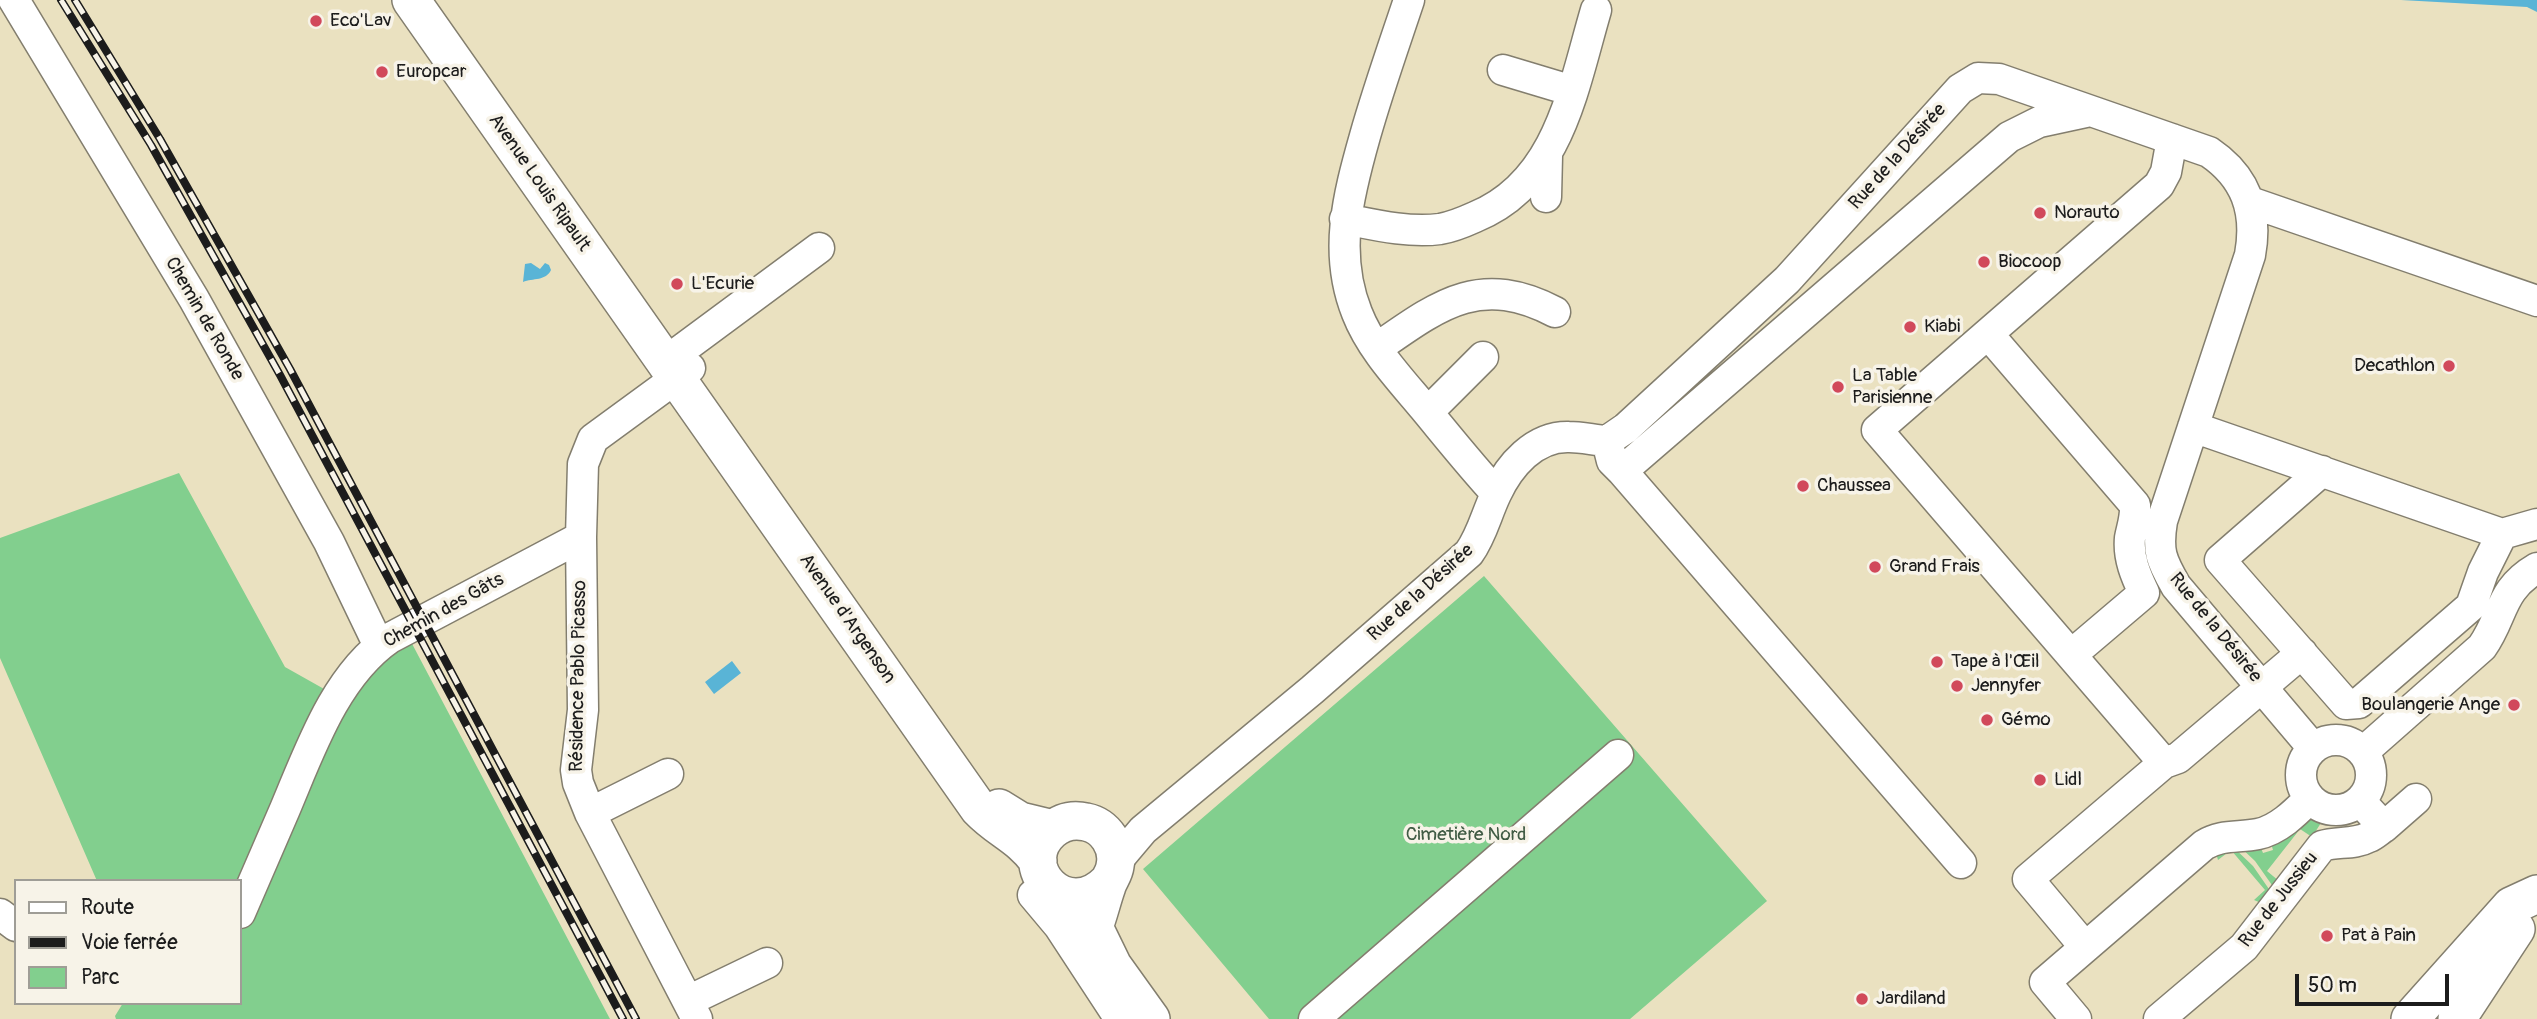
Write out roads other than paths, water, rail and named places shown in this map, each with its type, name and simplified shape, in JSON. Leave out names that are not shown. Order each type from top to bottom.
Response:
[{"type":"main road","name":"Avenue Louis Ripault","points":[[411,0],[676,364]]},
{"type":"main road","name":"Avenue Louis Ripault","points":[[432,0],[676,364]]},
{"type":"main road","name":"Avenue d'Argenson","points":[[676,364],[992,800],[1013,818],[1048,870]]},
{"type":"main road","points":[[1048,870],[1075,820],[1099,827],[1110,839],[1112,872],[1094,928]]},
{"type":"main road","points":[[1048,870],[1079,898],[1100,890],[1112,872]]},
{"type":"main road","points":[[1048,870],[1094,928],[1113,966],[1152,1019]]},
{"type":"main road","points":[[2410,1019],[2511,906],[2537,896]]},
{"type":"main road","points":[[2457,1019],[2537,896]]},
{"type":"street","name":"Chemin de Ronde","points":[[15,0],[201,311],[329,542],[379,646]]},
{"type":"street","points":[[1409,0],[1354,173],[1345,219],[1343,250],[1349,289],[1358,315],[1377,348],[1496,494]]},
{"type":"street","points":[[1345,219],[1386,227],[1441,229],[1498,206],[1513,194],[1547,156],[1565,117],[1596,10]]},
{"type":"street","points":[[1503,70],[1573,91]]},
{"type":"street","name":"Rue de la Désirée","points":[[1112,872],[1143,830],[1312,690],[1469,554],[1478,541],[1496,494],[1517,461],[1540,444],[1567,437],[1606,441],[1626,428],[1787,280],[1960,89],[1978,78],[1999,79],[2209,152],[2239,181],[2250,202],[2254,236],[2250,255],[2161,521],[2158,544],[2164,566],[2176,586],[2313,748]]},
{"type":"street","points":[[1622,471],[2009,137],[2039,122],[2091,111]]},
{"type":"street","points":[[2164,763],[1877,430],[2159,185],[2166,172],[2172,139]]},
{"type":"street","points":[[1546,197],[1547,156]]},
{"type":"street","points":[[2250,202],[2537,301]]},
{"type":"street","points":[[581,537],[583,464],[593,439],[676,364],[819,248]]},
{"type":"street","points":[[1377,348],[1417,320],[1471,296],[1502,293],[1517,296],[1555,313]]},
{"type":"street","points":[[1988,334],[2135,505],[2136,514],[2130,541],[2132,562],[2144,593],[2071,655]]},
{"type":"street","points":[[1428,412],[1483,357]]},
{"type":"street","points":[[2193,427],[2502,534],[2537,524]]},
{"type":"street","points":[[1606,441],[1612,461],[1961,863]]},
{"type":"street","points":[[2322,471],[2220,559],[2346,704],[2359,703],[2470,606],[2502,534]]},
{"type":"street","name":"Chemin des Gâts","points":[[242,908],[316,737],[355,671],[379,646],[402,631],[581,537]]},
{"type":"street","name":"Résidence Pablo Picasso","points":[[581,537],[583,710],[576,770],[578,783],[590,813],[692,1010],[767,963]]},
{"type":"street","points":[[2362,752],[2482,647],[2490,636],[2498,612],[2508,594],[2516,583],[2537,568]]},
{"type":"street","points":[[2085,947],[2028,879],[2164,763],[2178,758],[2262,686],[2310,663]]},
{"type":"street","points":[[2330,740],[2339,740],[2356,746],[2362,752],[2371,768],[2371,777],[2370,786],[2360,801],[2351,808],[2340,811],[2318,806],[2309,799],[2304,791],[2300,773],[2306,755],[2313,748],[2330,740]]},
{"type":"street","points":[[1314,1019],[1618,755]]},
{"type":"street","points":[[590,813],[668,774]]},
{"type":"street","points":[[2076,1019],[2045,982],[2204,845],[2225,836],[2258,834],[2271,829],[2309,799]]},
{"type":"street","name":"Rue de Jussieu","points":[[2159,1019],[2244,947],[2322,846],[2368,838],[2416,799]]},
{"type":"street","points":[[2360,801],[2384,827]]},
{"type":"street","points":[[1099,827],[1143,830]]},
{"type":"street","points":[[1048,870],[1059,926],[1120,1019]]},
{"type":"water","points":[[2401,0],[2537,0],[2537,12],[2527,7]]},
{"type":"water","points":[[531,263],[540,269],[545,263],[551,270],[543,278],[523,282],[525,264]]},
{"type":"water","points":[[732,661],[741,673],[714,694],[705,682]]},
{"type":"railway","points":[[61,0],[151,145],[280,375],[623,1019]]},
{"type":"railway","points":[[75,0],[160,139],[290,369],[636,1019]]},
{"type":"place","name":"Eco'Lav","points":[[316,21]]},
{"type":"place","name":"Europcar","points":[[382,72]]},
{"type":"place","name":"Norauto","points":[[2040,213]]},
{"type":"place","name":"Biocoop","points":[[1984,262]]},
{"type":"place","name":"L'Ecurie","points":[[677,284]]},
{"type":"place","name":"Kiabi","points":[[1910,327]]},
{"type":"place","name":"Decathlon","points":[[2449,366]]},
{"type":"place","name":"La Table Parisienne","points":[[1838,387]]},
{"type":"place","name":"Chaussea","points":[[1803,486]]},
{"type":"place","name":"Grand Frais","points":[[1875,567]]},
{"type":"place","name":"Tape à l'Œil","points":[[1937,662]]},
{"type":"place","name":"Jennyfer","points":[[1957,686]]},
{"type":"place","name":"Boulangerie Ange","points":[[2514,705]]},
{"type":"place","name":"Gémo","points":[[1987,720]]},
{"type":"place","name":"Lidl","points":[[2040,780]]},
{"type":"place","name":"Pat à Pain","points":[[2327,936]]},
{"type":"place","name":"Jardiland","points":[[1862,999]]},
{"type":"park label","name":"Cimetière Nord","points":[[1466,835]]}]
